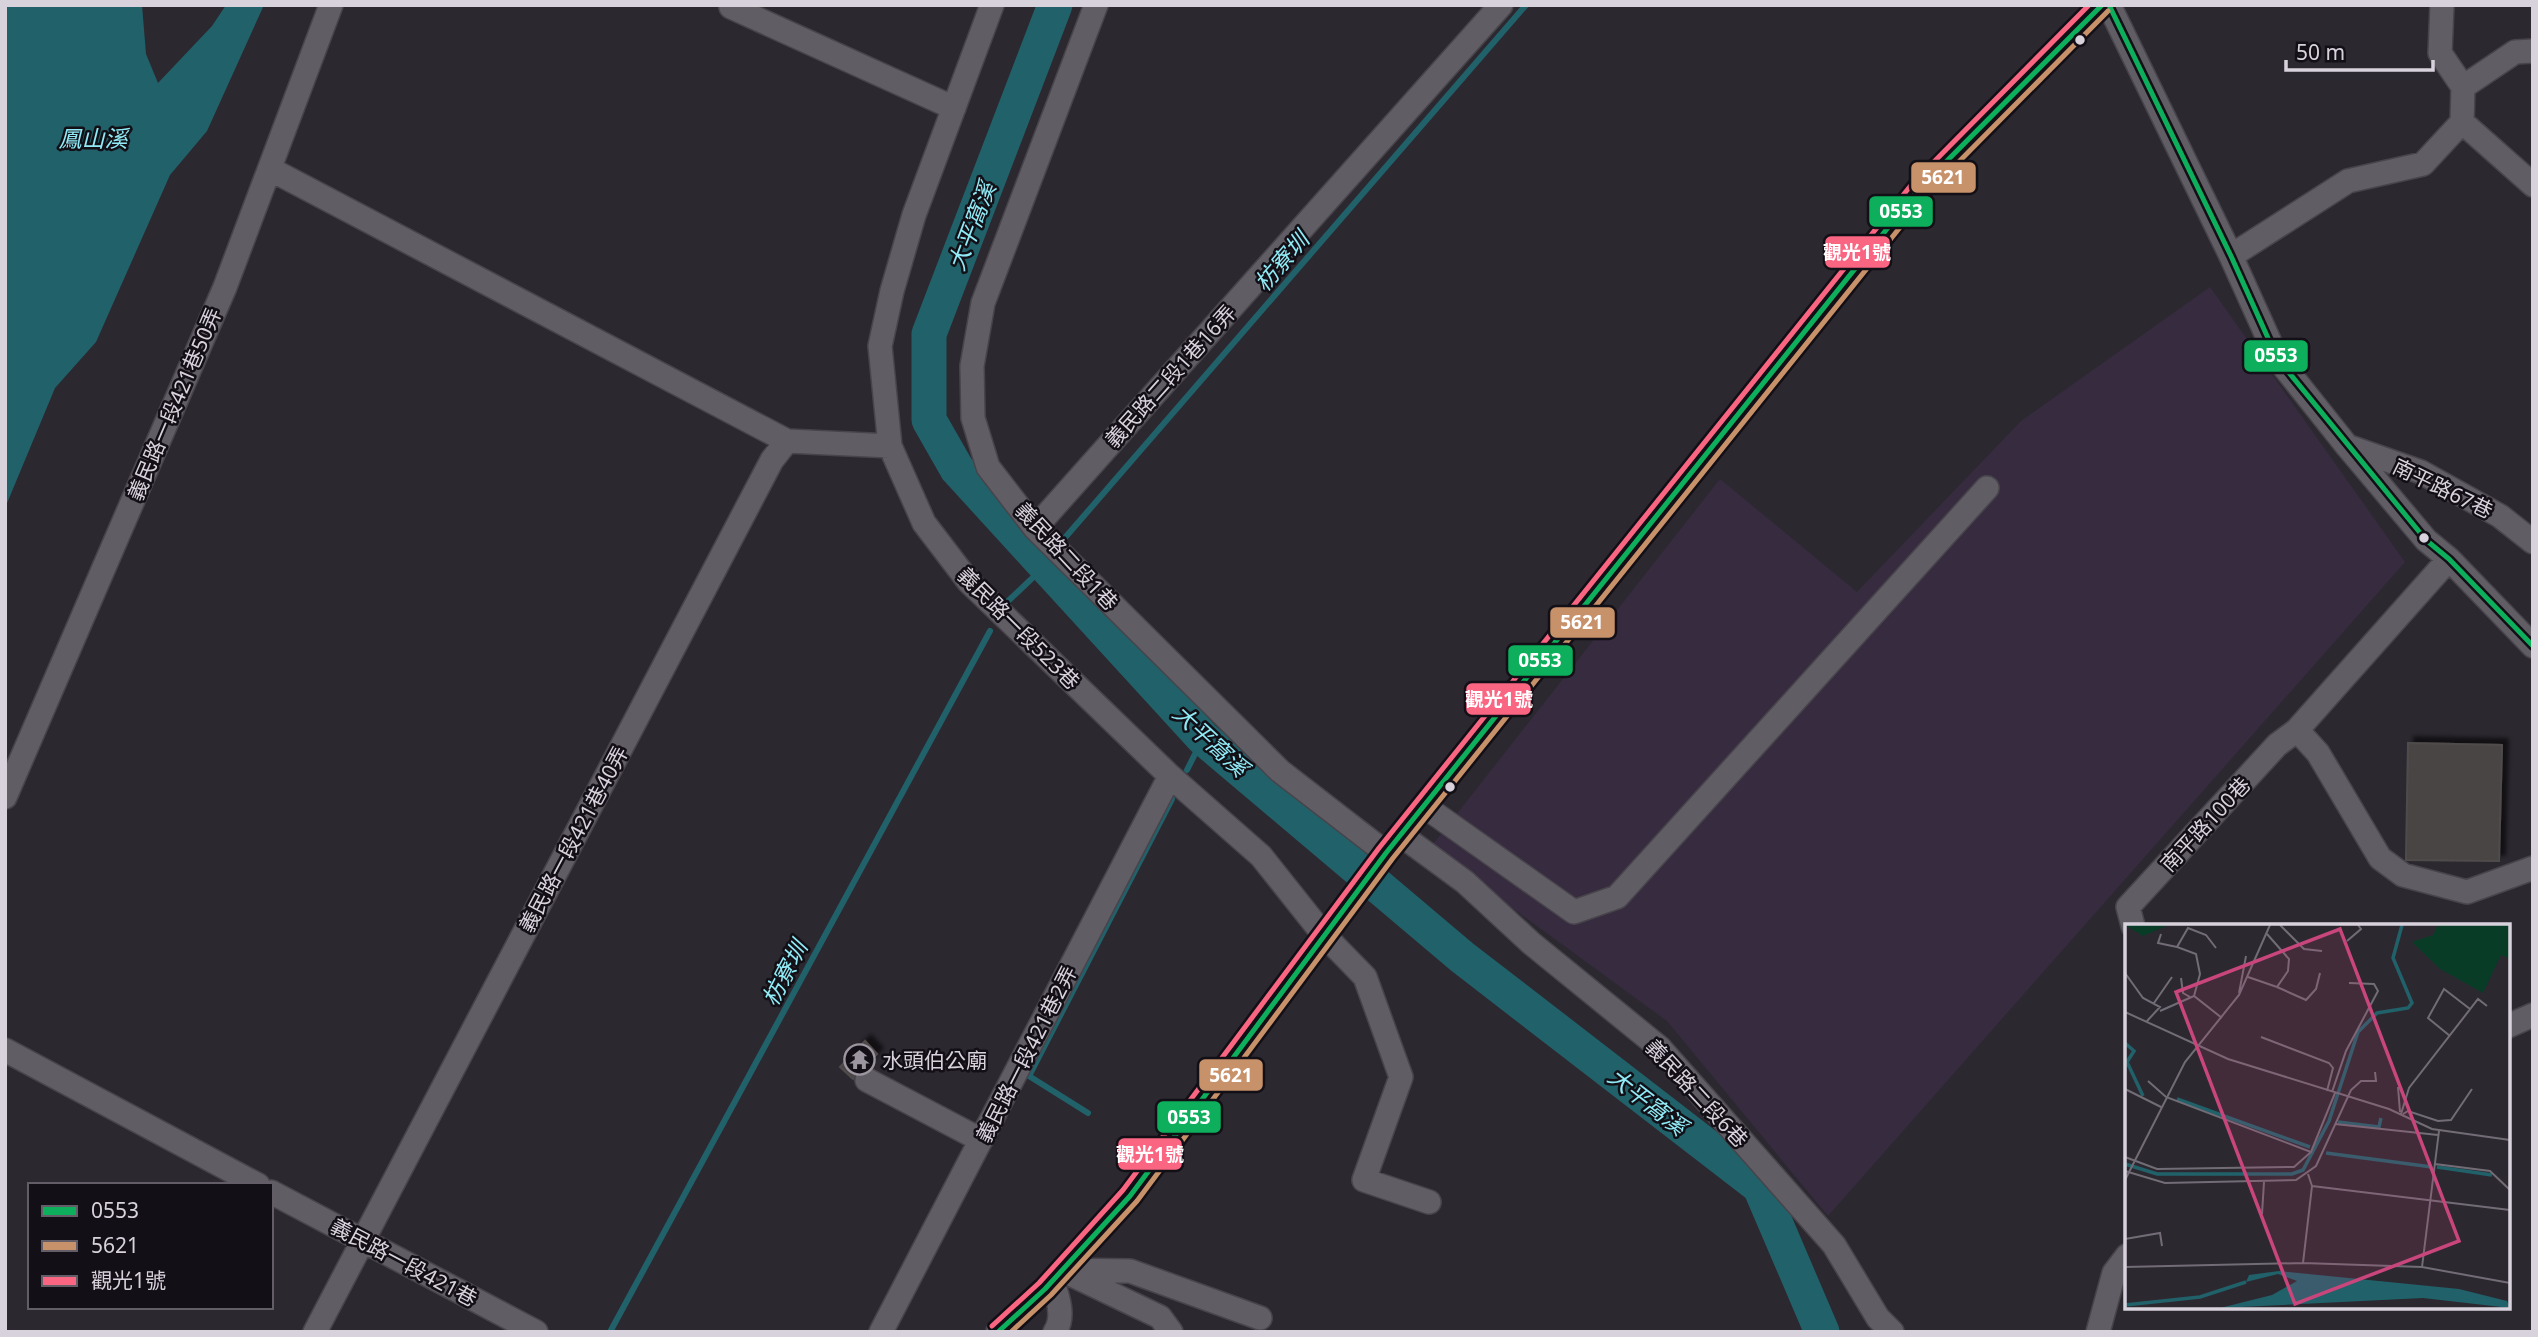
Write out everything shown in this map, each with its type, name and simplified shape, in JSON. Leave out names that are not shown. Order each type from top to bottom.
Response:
[{"type":"street","name":"義民路一段421巷50弄","points":[[5,797],[225,287],[331,5]]},
{"type":"street","name":"義民路一段523巷","points":[[992,5],[915,215],[892,291],[880,346],[890,446],[924,523],[969,582],[1170,776],[1261,856],[1323,934],[1365,977],[1401,1077],[1364,1180],[1429,1202]]},
{"type":"street","name":"義民路二段1巷","points":[[1096,5],[983,303],[972,366],[973,418],[988,467],[1035,528],[1280,771],[1386,853]]},
{"type":"street","name":"義民路二段1巷16弄","points":[[1035,528],[1501,5]]},
{"type":"street","points":[[998,1332],[1057,1276],[1130,1196],[1386,853],[1919,189],[2102,5]]},
{"type":"street","points":[[2109,5],[2231,256],[2277,358],[2426,540],[2449,559],[2533,646]]},
{"type":"street","points":[[2231,256],[2348,181],[2423,164],[2462,122],[2463,88],[2440,53],[2442,5]]},
{"type":"street","points":[[730,7],[954,108]]},
{"type":"street","points":[[2463,88],[2515,52],[2533,51]]},
{"type":"street","points":[[2462,122],[2533,185]]},
{"type":"street","points":[[270,169],[787,441],[890,446]]},
{"type":"street","name":"義民路一段421巷40弄","points":[[315,1332],[772,460],[787,441]]},
{"type":"street","name":"南平路67巷","points":[[2347,446],[2421,472],[2500,516],[2533,542]]},
{"type":"street","points":[[1424,806],[1574,912],[1617,897],[1987,488]]},
{"type":"street","name":"南平路100巷","points":[[2132,924],[2128,906],[2277,746],[2298,730],[2449,559]]},
{"type":"street","points":[[2298,730],[2318,753],[2380,858],[2403,874],[2467,892],[2533,868]]},
{"type":"street","name":"義民路一段421巷2弄","points":[[881,1332],[1170,776]]},
{"type":"street","name":"義民路二段6巷","points":[[1401,835],[1465,882],[1531,943],[1660,1048],[1834,1245],[1878,1318],[1892,1332]]},
{"type":"street","points":[[2510,1025],[2533,1015]]},
{"type":"street","points":[[5,1050],[254,1183]]},
{"type":"street","points":[[867,1080],[981,1140]]},
{"type":"street","name":"義民路一段421巷","points":[[273,1193],[536,1332]]},
{"type":"street","points":[[2098,1332],[2114,1272],[2125,1258]]},
{"type":"street","points":[[1057,1276],[1130,1271],[1260,1318]]},
{"type":"street","points":[[1055,1332],[1058,1327],[1060,1300],[1057,1276]]},
{"type":"street","points":[[1057,1276],[1160,1317],[1171,1332]]},
{"type":"shaded area","points":[[2210,287],[2405,562],[1828,1216],[1667,1021],[1430,848],[1720,479],[1857,592],[2021,421]]},
{"type":"water","name":"鳳山溪","points":[[5,5],[142,5],[146,54],[158,83],[212,26],[226,5],[264,5],[207,131],[170,175],[96,342],[55,388],[5,508]]},
{"type":"building","points":[[2408,743],[2502,745],[2499,861],[2406,860]]},
{"type":"building","name":"水頭伯公廟","points":[[865,1041],[877,1054],[859,1069],[853,1079],[840,1067]]},
{"type":"waterway","name":"大平窩溪","points":[[1055,5],[929,334],[929,420],[957,469],[1203,738],[1462,957],[1760,1187],[1822,1332]]},
{"type":"waterway","name":"枋寮圳","points":[[1063,540],[1526,5]]},
{"type":"waterway","points":[[1006,603],[1045,566]]},
{"type":"waterway","name":"枋寮圳","points":[[610,1332],[990,631]]},
{"type":"waterway","points":[[1187,770],[1203,738]]},
{"type":"waterway","points":[[1088,1113],[1029,1076],[1172,799]]},
{"type":"transit line","name":"觀光1號","points":[[992,1326],[1039,1283],[1123,1190],[1379,848],[1912,184],[2089,5]]},
{"type":"transit line","name":"0553","points":[[998,1332],[1045,1289],[1130,1196],[1386,853],[1919,189],[2102,5]]},
{"type":"transit line","name":"0553","points":[[2109,5],[2231,256],[2277,358],[2426,540],[2449,559],[2533,646]]},
{"type":"transit line","name":"5621","points":[[1011,1332],[1051,1295],[1137,1201],[1393,858],[1926,195],[2108,11]]},
{"type":"place","name":"水頭伯公廟","points":[[859,1060]]}]
